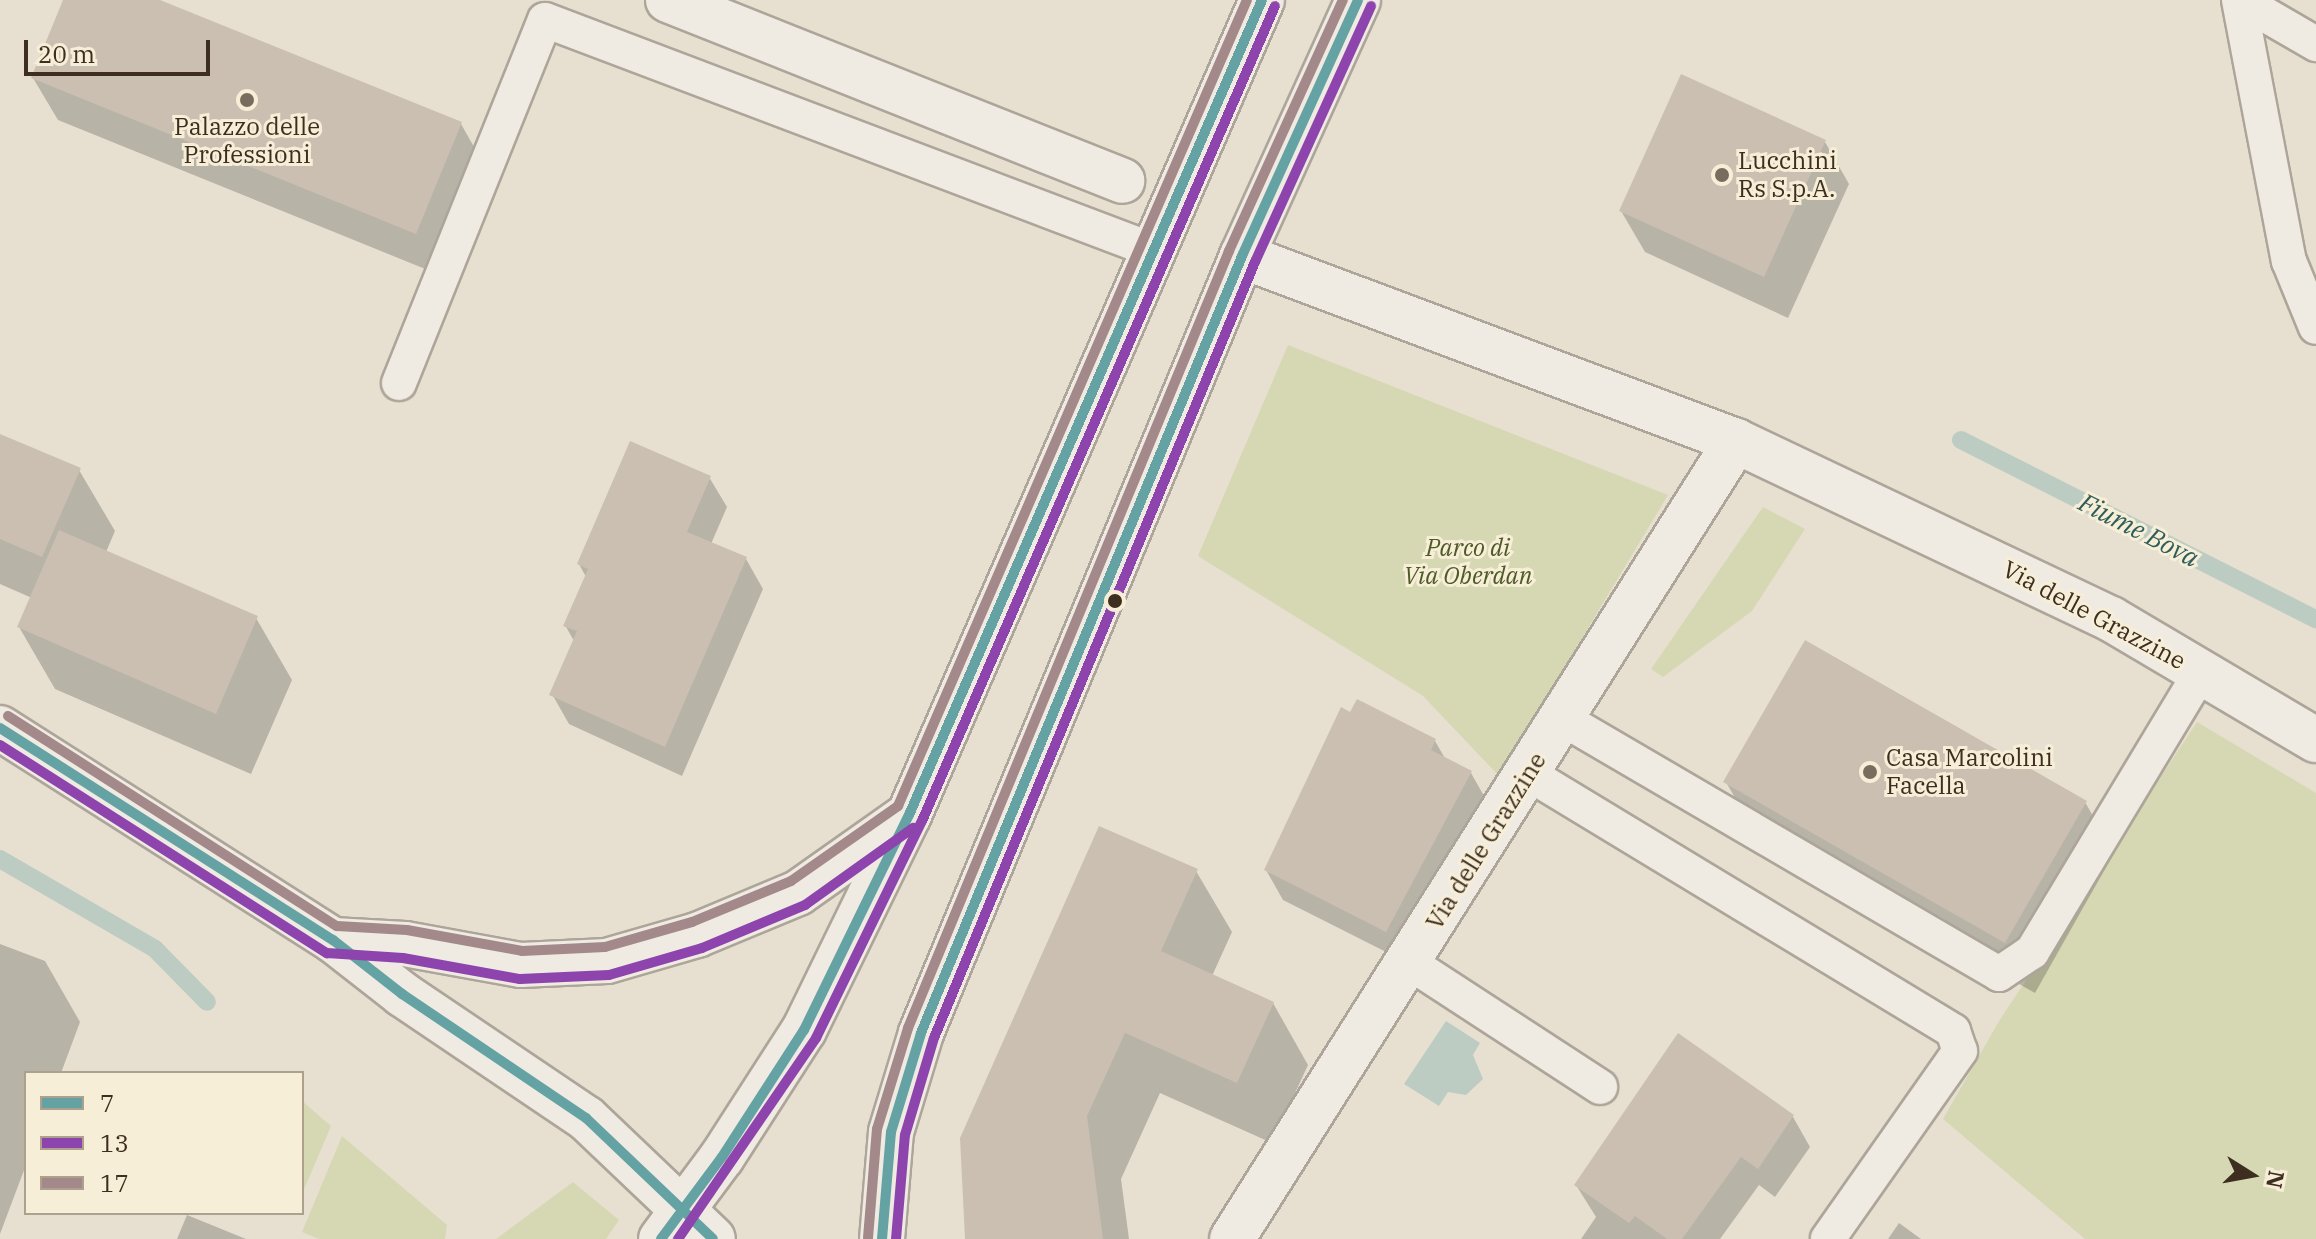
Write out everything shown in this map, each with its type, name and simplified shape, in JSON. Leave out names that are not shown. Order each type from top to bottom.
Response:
[{"type":"main road","points":[[668,0],[1122,181]]},
{"type":"main road","points":[[0,728],[333,940],[402,994],[586,1118],[686,1229],[804,1030],[909,815],[1262,0]]},
{"type":"main road","points":[[882,1239],[891,1132],[921,1033],[1242,256],[1358,0]]},
{"type":"main road","name":"Via delle Grazzine","points":[[1242,256],[1736,441],[2111,619],[2316,740]]},
{"type":"main road","name":"Via delle Grazzine","points":[[1232,1239],[1410,963],[1736,441]]},
{"type":"main road","points":[[333,940],[405,944],[521,965],[607,961],[697,935],[798,893],[909,815]]},
{"type":"lane","points":[[2239,0],[2316,44]]},
{"type":"lane","points":[[2239,0],[2289,261],[2316,327]]},
{"type":"lane","points":[[399,383],[545,20],[1152,250]]},
{"type":"lane","points":[[1563,719],[1999,974],[2032,952],[2201,672]]},
{"type":"lane","points":[[1529,774],[1953,1031],[1960,1051],[1828,1239]]},
{"type":"lane","points":[[1410,963],[1600,1087]]},
{"type":"green space","name":"Parco di Via Oberdan","points":[[1288,345],[1668,495],[1499,776],[1423,696],[1198,556]]},
{"type":"green space","points":[[1763,507],[1805,529],[1752,611],[1663,677],[1651,669]]},
{"type":"green space","points":[[2197,722],[2316,793],[2316,1239],[2085,1239],[1943,1119],[1999,1021]]},
{"type":"green space","points":[[304,1103],[331,1126],[304,1189]]},
{"type":"green space","points":[[342,1136],[447,1225],[445,1239],[319,1239],[302,1232]]},
{"type":"green space","points":[[573,1182],[619,1220],[606,1239],[496,1239]]},
{"type":"shaded area","points":[[1446,1021],[1480,1043],[1473,1055],[1483,1079],[1466,1095],[1448,1092],[1439,1106],[1404,1084]]},
{"type":"building","name":"Palazzo delle Professioni","points":[[63,0],[160,0],[462,122],[416,234],[31,78]]},
{"type":"building","name":"Lucchini Rs S.p.A.","points":[[1681,74],[1826,140],[1764,277],[1619,211]]},
{"type":"building","points":[[0,434],[81,468],[42,557],[0,539]]},
{"type":"building","points":[[630,441],[711,476],[687,532],[747,557],[665,747],[549,695],[577,631],[563,626],[588,569],[577,564]]},
{"type":"building","points":[[59,530],[258,616],[216,714],[17,627]]},
{"type":"building","points":[[1805,640],[2087,801],[2005,943],[1723,782]]},
{"type":"building","points":[[1357,699],[1436,739],[1431,750],[1472,771],[1386,932],[1264,870],[1341,707],[1350,712]]},
{"type":"building","points":[[1099,826],[1198,869],[1161,951],[1274,1002],[1237,1083],[1125,1033],[1087,1116],[1103,1239],[965,1239],[960,1138]]},
{"type":"building","points":[[1678,1033],[1794,1115],[1758,1169],[1741,1157],[1682,1239],[1667,1239],[1635,1216],[1629,1223],[1574,1185]]},
{"type":"waterway","name":"Fiume Bova","points":[[1961,440],[2316,619]]},
{"type":"waterway","points":[[0,859],[155,949],[207,1002]]},
{"type":"transit line","name":"17","points":[[8,716],[337,926],[407,930],[522,951],[605,947],[692,922],[791,881],[898,806],[1247,0]]},
{"type":"transit line","name":"7","points":[[661,1239],[722,1157],[804,1030],[909,815],[1262,0]]},
{"type":"transit line","name":"17","points":[[868,1238],[877,1129],[908,1028],[1229,251],[1343,0]]},
{"type":"transit line","name":"7","points":[[882,1239],[891,1132],[921,1033],[1242,256],[1358,0]]},
{"type":"transit line","name":"13","points":[[678,1239],[816,1038],[922,821],[1275,6]]},
{"type":"transit line","name":"13","points":[[896,1239],[905,1135],[934,1038],[1255,262],[1371,6]]},
{"type":"transit line","name":"7","points":[[0,728],[333,940],[402,994],[586,1118],[713,1239]]},
{"type":"transit line","name":"13","points":[[0,745],[327,953],[403,958],[520,979],[609,975],[702,948],[805,905],[913,828]]},
{"type":"place","name":"Palazzo delle Professioni","points":[[247,100]]},
{"type":"place","name":"Lucchini Rs S.p.A.","points":[[1722,175]]},
{"type":"place","name":"Casa Marcolini Facella","points":[[1870,772]]}]
